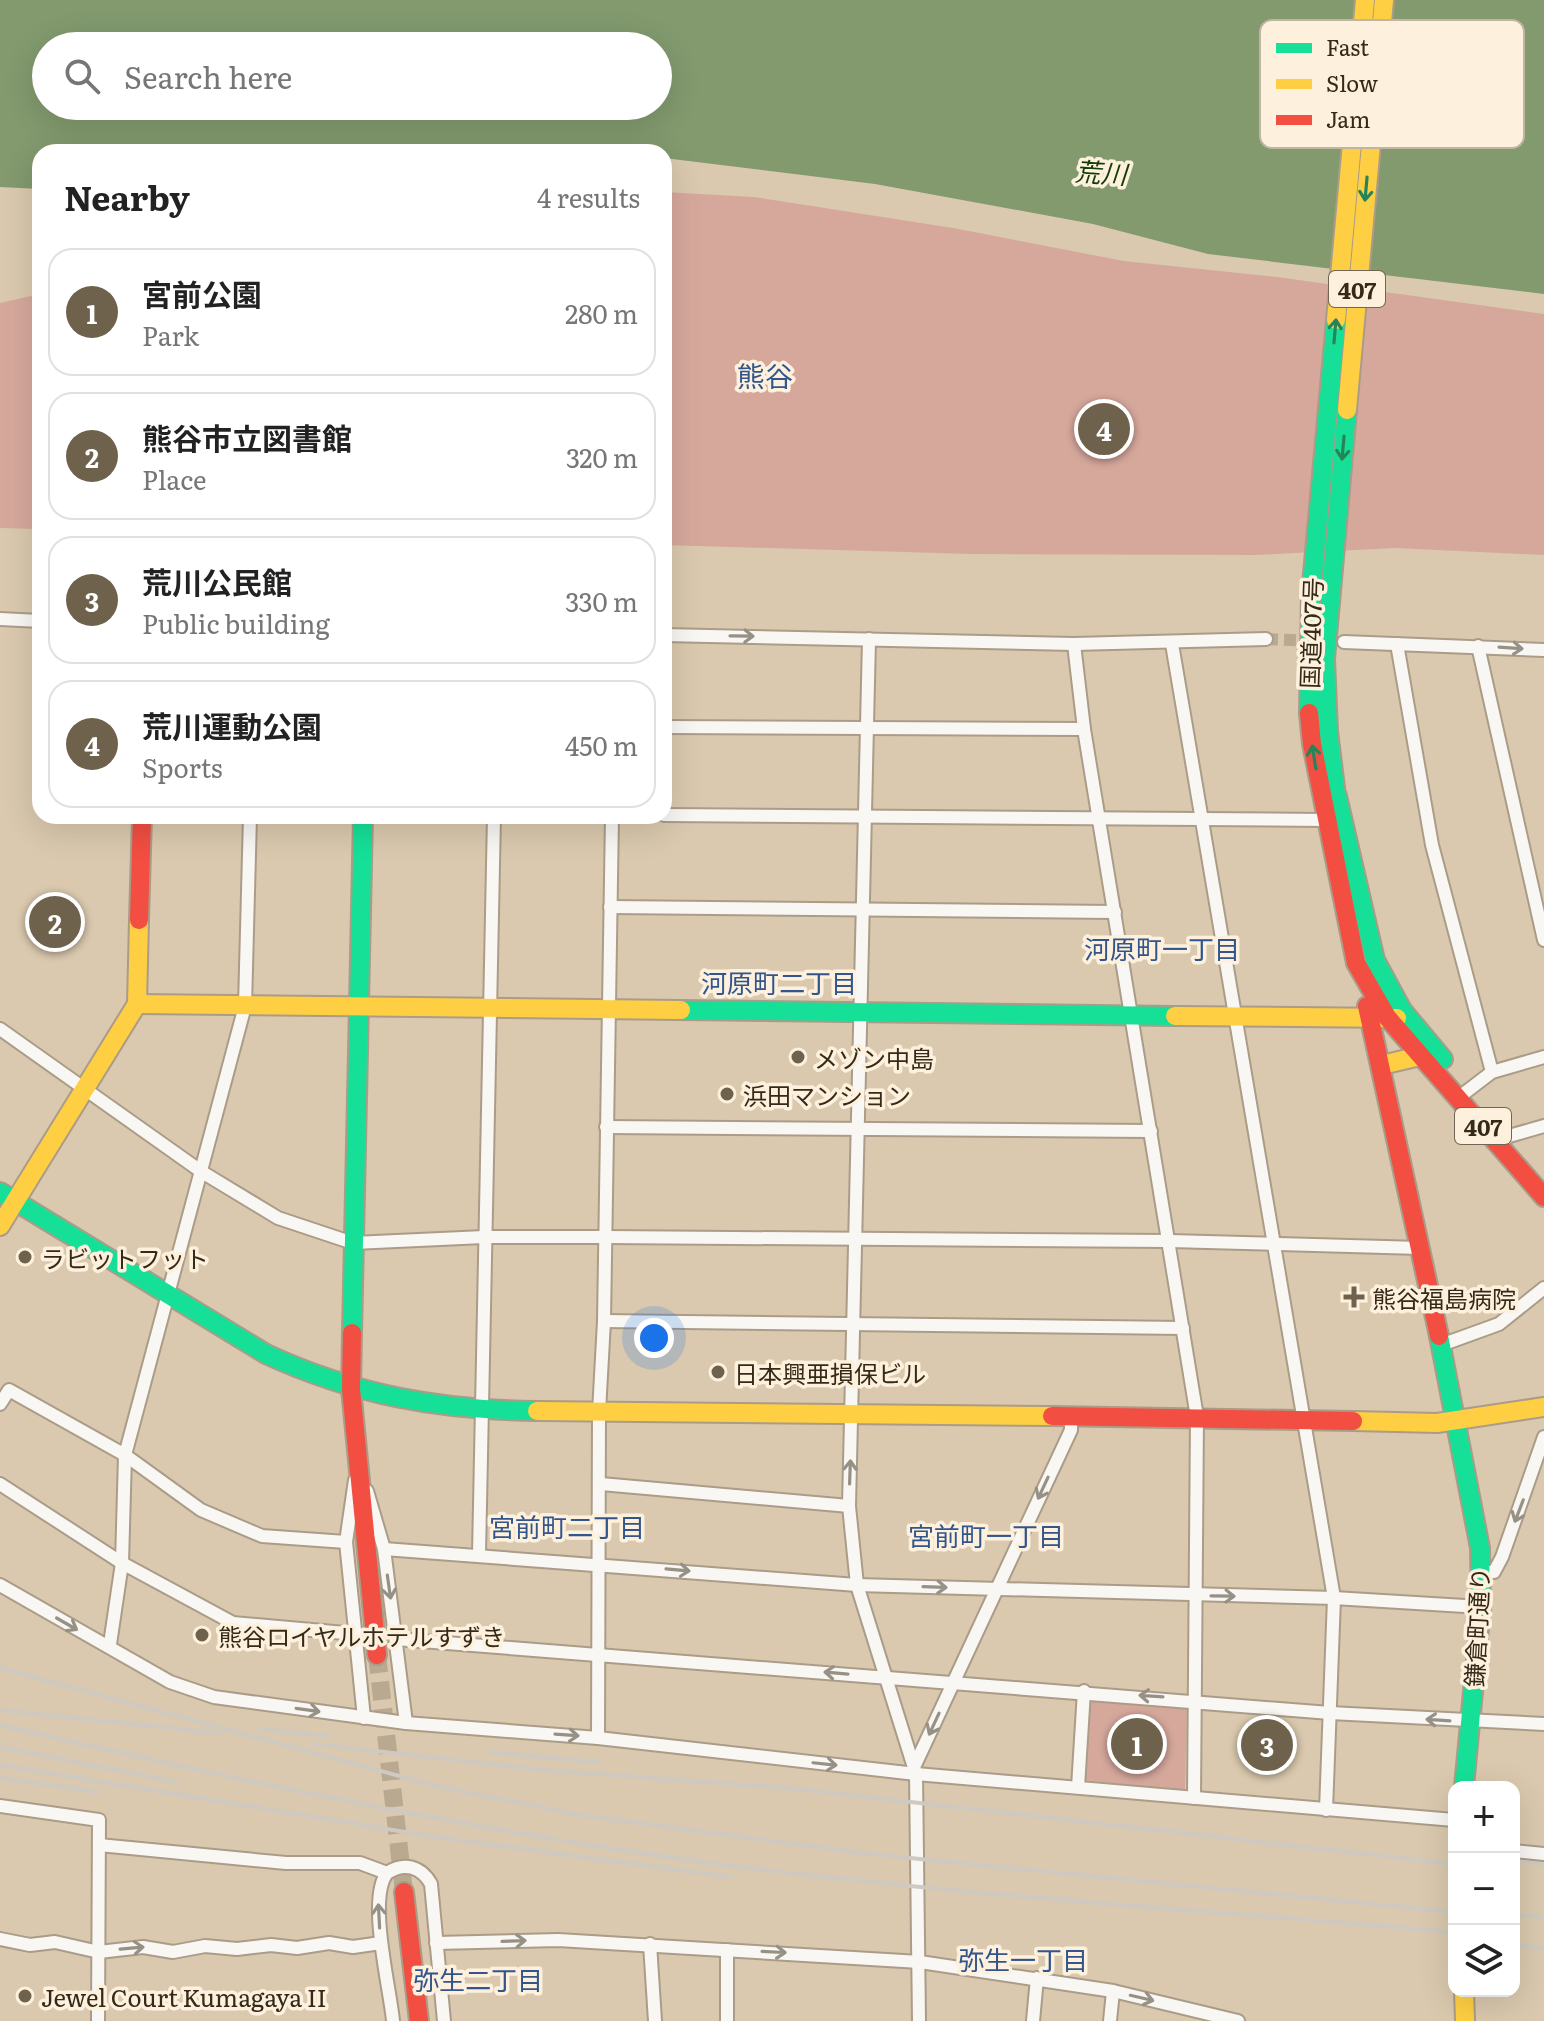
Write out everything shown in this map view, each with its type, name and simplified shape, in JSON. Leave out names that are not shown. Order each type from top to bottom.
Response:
[{"type":"main road","name":"国道407号","points":[[1364,20],[1365,0]]},
{"type":"main road","name":"国道407号","points":[[1382,20],[1384,0]]},
{"type":"main road","name":"国道407号","points":[[1336,791],[1326,695],[1322,577],[1354,148]]},
{"type":"main road","name":"国道407号","points":[[1368,148],[1322,577],[1307,687],[1312,744],[1351,942],[1377,1016],[1464,1094]]},
{"type":"main road","points":[[1336,791],[1341,841],[1372,995]]},
{"type":"main road","name":"407","points":[[1336,791],[1373,953],[1390,991],[1409,1020]]},
{"type":"main road","points":[[0,1226],[8,1196],[85,1091],[137,1004],[142,824]]},
{"type":"main road","points":[[363,824],[351,1389],[377,1655]]},
{"type":"main road","points":[[1361,976],[1377,1016],[1386,1064],[1386,1083]]},
{"type":"main road","points":[[137,1004],[1377,1016],[1409,1020]]},
{"type":"main road","points":[[1377,1016],[1380,1072],[1386,1083]]},
{"type":"main road","name":"国道407号","points":[[1409,1020],[1464,1094],[1504,1140],[1544,1197]]},
{"type":"main road","points":[[1386,1064],[1420,1056]]},
{"type":"main road","name":"鎌倉町通り","points":[[1386,1083],[1457,1421],[1481,1572],[1481,1607],[1465,1781]]},
{"type":"main road","name":"国道407号","points":[[1504,1140],[1544,1176]]},
{"type":"main road","points":[[8,1196],[266,1354],[351,1389],[479,1409],[853,1416],[1457,1421],[1544,1407]]},
{"type":"main road","points":[[404,1892],[419,2021]]},
{"type":"main road","points":[[1464,1997],[1465,2021]]},
{"type":"street","points":[[0,619],[32,621]]},
{"type":"street","points":[[672,635],[1074,644],[1172,644],[1266,639]]},
{"type":"street","points":[[869,639],[849,1506],[857,1585],[915,1769],[919,2021]]},
{"type":"street","points":[[1344,642],[1544,650]]},
{"type":"street","points":[[1074,644],[1084,729],[1197,1417],[1194,1798]]},
{"type":"street","points":[[1172,644],[1334,1598],[1326,1810]]},
{"type":"street","points":[[1397,644],[1432,845],[1492,1072]]},
{"type":"street","points":[[1478,646],[1544,940]]},
{"type":"street","points":[[672,727],[1084,729]]},
{"type":"street","points":[[672,815],[1202,822],[1326,820]]},
{"type":"street","points":[[110,1644],[122,1563],[125,1455],[245,1006],[250,824]]},
{"type":"street","points":[[479,1554],[479,1409],[494,824]]},
{"type":"street","points":[[598,1738],[599,1412],[604,1321],[612,824]]},
{"type":"street","points":[[610,907],[1115,912]]},
{"type":"street","points":[[0,1029],[202,1172],[278,1218],[353,1243],[484,1237],[605,1237],[1170,1241],[1420,1248]]},
{"type":"street","points":[[1464,1094],[1492,1072],[1544,1057]]},
{"type":"street","points":[[1504,1140],[1544,1126]]},
{"type":"street","points":[[606,1127],[1151,1131]]},
{"type":"street","points":[[1441,1345],[1499,1324],[1544,1288]]},
{"type":"street","points":[[604,1321],[1183,1328]]},
{"type":"street","points":[[0,1404],[9,1390],[125,1455],[201,1510],[262,1536],[346,1542]]},
{"type":"street","points":[[915,1769],[1071,1430],[1071,1416]]},
{"type":"street","points":[[1481,1572],[1494,1572],[1502,1557],[1544,1437]]},
{"type":"street","points":[[358,1457],[346,1542],[364,1718]]},
{"type":"street","points":[[358,1457],[384,1549],[406,1723]]},
{"type":"street","points":[[0,1484],[122,1563],[233,1623],[356,1634]]},
{"type":"street","points":[[601,1484],[849,1506]]},
{"type":"street","points":[[384,1549],[600,1563],[857,1585],[1334,1598],[1481,1607]]},
{"type":"street","points":[[0,1585],[94,1640],[110,1644],[170,1682],[214,1697],[406,1723],[598,1738],[1078,1787],[1448,1820]]},
{"type":"street","points":[[396,1639],[1084,1691],[1330,1713],[1470,1723],[1544,1724]]},
{"type":"street","points":[[1078,1787],[1084,1691]]},
{"type":"street","points":[[0,1806],[99,1820],[98,2021]]},
{"type":"street","points":[[99,1845],[286,1863],[360,1863],[387,1873]]},
{"type":"street","points":[[1520,1852],[1544,1854]]},
{"type":"street","points":[[393,2021],[389,1973],[381,1943],[378,1890],[387,1873],[404,1866],[427,1877],[431,1884],[444,2021]]},
{"type":"street","points":[[0,1939],[22,1944],[55,1942],[99,1952],[143,1947],[173,1952],[205,1946],[237,1949],[271,1945],[297,1948],[329,1943],[353,1947],[381,1943]]},
{"type":"street","points":[[436,1943],[558,1940],[920,1962],[1113,1991],[1238,2021]]},
{"type":"street","points":[[650,1944],[655,2021]]},
{"type":"street","points":[[727,1950],[727,2021]]},
{"type":"street","points":[[1033,2021],[1037,1978]]},
{"type":"street","points":[[1110,2021],[1113,1991]]},
{"type":"shaded area","points":[[672,192],[754,197],[953,228],[1124,261],[1277,277],[1544,314],[1544,555],[1395,548],[1255,555],[971,554],[672,545]]},
{"type":"shaded area","points":[[32,296],[32,529],[0,528],[0,303]]},
{"type":"shaded area","points":[[1090,1699],[1187,1707],[1185,1791],[1084,1780]]},
{"type":"water","name":"荒川","points":[[0,0],[1544,0],[1544,294],[1208,254],[1093,224],[875,184],[672,159],[672,144],[32,144],[32,189],[0,187]]},
{"type":"tunnel","points":[[1266,639],[1313,641]]},
{"type":"tunnel","points":[[377,1655],[404,1892]]},
{"type":"railway","points":[[0,1668],[440,1787],[586,1816],[870,1854],[1448,1911]]},
{"type":"railway","points":[[0,1710],[219,1733]]},
{"type":"railway","points":[[0,1725],[354,1802],[532,1835],[711,1863],[989,1894],[1448,1932]]},
{"type":"railway","points":[[259,1729],[330,1736]]},
{"type":"railway","points":[[314,1744],[543,1770],[788,1788],[1448,1863]]},
{"type":"railway","points":[[0,1747],[177,1782]]},
{"type":"railway","points":[[489,1752],[597,1762]]},
{"type":"railway","points":[[0,1765],[435,1837],[731,1877]]},
{"type":"railway","points":[[0,1778],[99,1792]]},
{"type":"railway","points":[[1520,1862],[1544,1865]]},
{"type":"railway","points":[[1520,1915],[1544,1917]]},
{"type":"railway","points":[[1520,1946],[1544,1948]]},
{"type":"traffic: fast","points":[[1309,713],[1311,596],[1336,320]]},
{"type":"traffic: fast","points":[[1338,812],[1328,731],[1325,659],[1347,410]]},
{"type":"traffic: fast","points":[[1337,796],[1375,960],[1402,1010],[1443,1059]]},
{"type":"traffic: fast","points":[[352,1333],[363,824]]},
{"type":"traffic: fast","points":[[681,1010],[1175,1016]]},
{"type":"traffic: fast","points":[[0,1192],[266,1354],[299,1368],[398,1398],[466,1407],[537,1411]]},
{"type":"traffic: fast","points":[[1439,1336],[1480,1548],[1481,1607],[1465,1781]]},
{"type":"traffic: slow","points":[[1363,20],[1365,0]]},
{"type":"traffic: slow","points":[[1382,20],[1384,0]]},
{"type":"traffic: slow","points":[[1336,320],[1352,148]]},
{"type":"traffic: slow","points":[[1347,410],[1371,148]]},
{"type":"traffic: slow","points":[[0,1226],[137,1004],[139,920]]},
{"type":"traffic: slow","points":[[137,1004],[681,1010]]},
{"type":"traffic: slow","points":[[1175,1016],[1397,1018]]},
{"type":"traffic: slow","points":[[1386,1064],[1420,1056]]},
{"type":"traffic: slow","points":[[1353,1421],[1437,1423],[1544,1407]]},
{"type":"traffic: slow","points":[[537,1411],[1052,1416]]},
{"type":"traffic: slow","points":[[1464,1997],[1465,2021]]},
{"type":"traffic: jam","points":[[1309,713],[1312,744],[1356,963],[1387,1017],[1544,1197]]},
{"type":"traffic: jam","points":[[139,920],[142,824]]},
{"type":"traffic: jam","points":[[1367,1006],[1439,1336]]},
{"type":"traffic: jam","points":[[352,1333],[351,1389],[377,1655]]},
{"type":"traffic: jam","points":[[1052,1416],[1353,1421]]},
{"type":"traffic: jam","points":[[404,1892],[419,2021]]},
{"type":"place","name":"荒川運動公園","points":[[1104,429]]},
{"type":"place","name":"熊谷市立図書館","points":[[55,922]]},
{"type":"place","name":"メゾン中島","points":[[798,1057]]},
{"type":"place","name":"浜田マンション","points":[[727,1094]]},
{"type":"place","name":"ラビットフット","points":[[25,1257]]},
{"type":"place","name":"熊谷福島病院","points":[[1354,1297]]},
{"type":"place","name":"日本興亜損保ビル","points":[[718,1372]]},
{"type":"place","name":"熊谷ロイヤルホテルすずき","points":[[202,1635]]},
{"type":"place","name":"宮前公園","points":[[1137,1744]]},
{"type":"place","name":"荒川公民館","points":[[1267,1745]]},
{"type":"place","name":"Jewel Court Kumagaya II","points":[[25,1996]]},
{"type":"district","name":"熊谷","points":[[765,375]]},
{"type":"district","name":"河原町一丁目","points":[[1162,947]]},
{"type":"district","name":"河原町二丁目","points":[[779,981]]},
{"type":"district","name":"宮前町二丁目","points":[[567,1525]]},
{"type":"district","name":"宮前町一丁目","points":[[986,1534]]},
{"type":"district","name":"弥生一丁目","points":[[1023,1958]]},
{"type":"district","name":"弥生二丁目","points":[[478,1978]]}]
